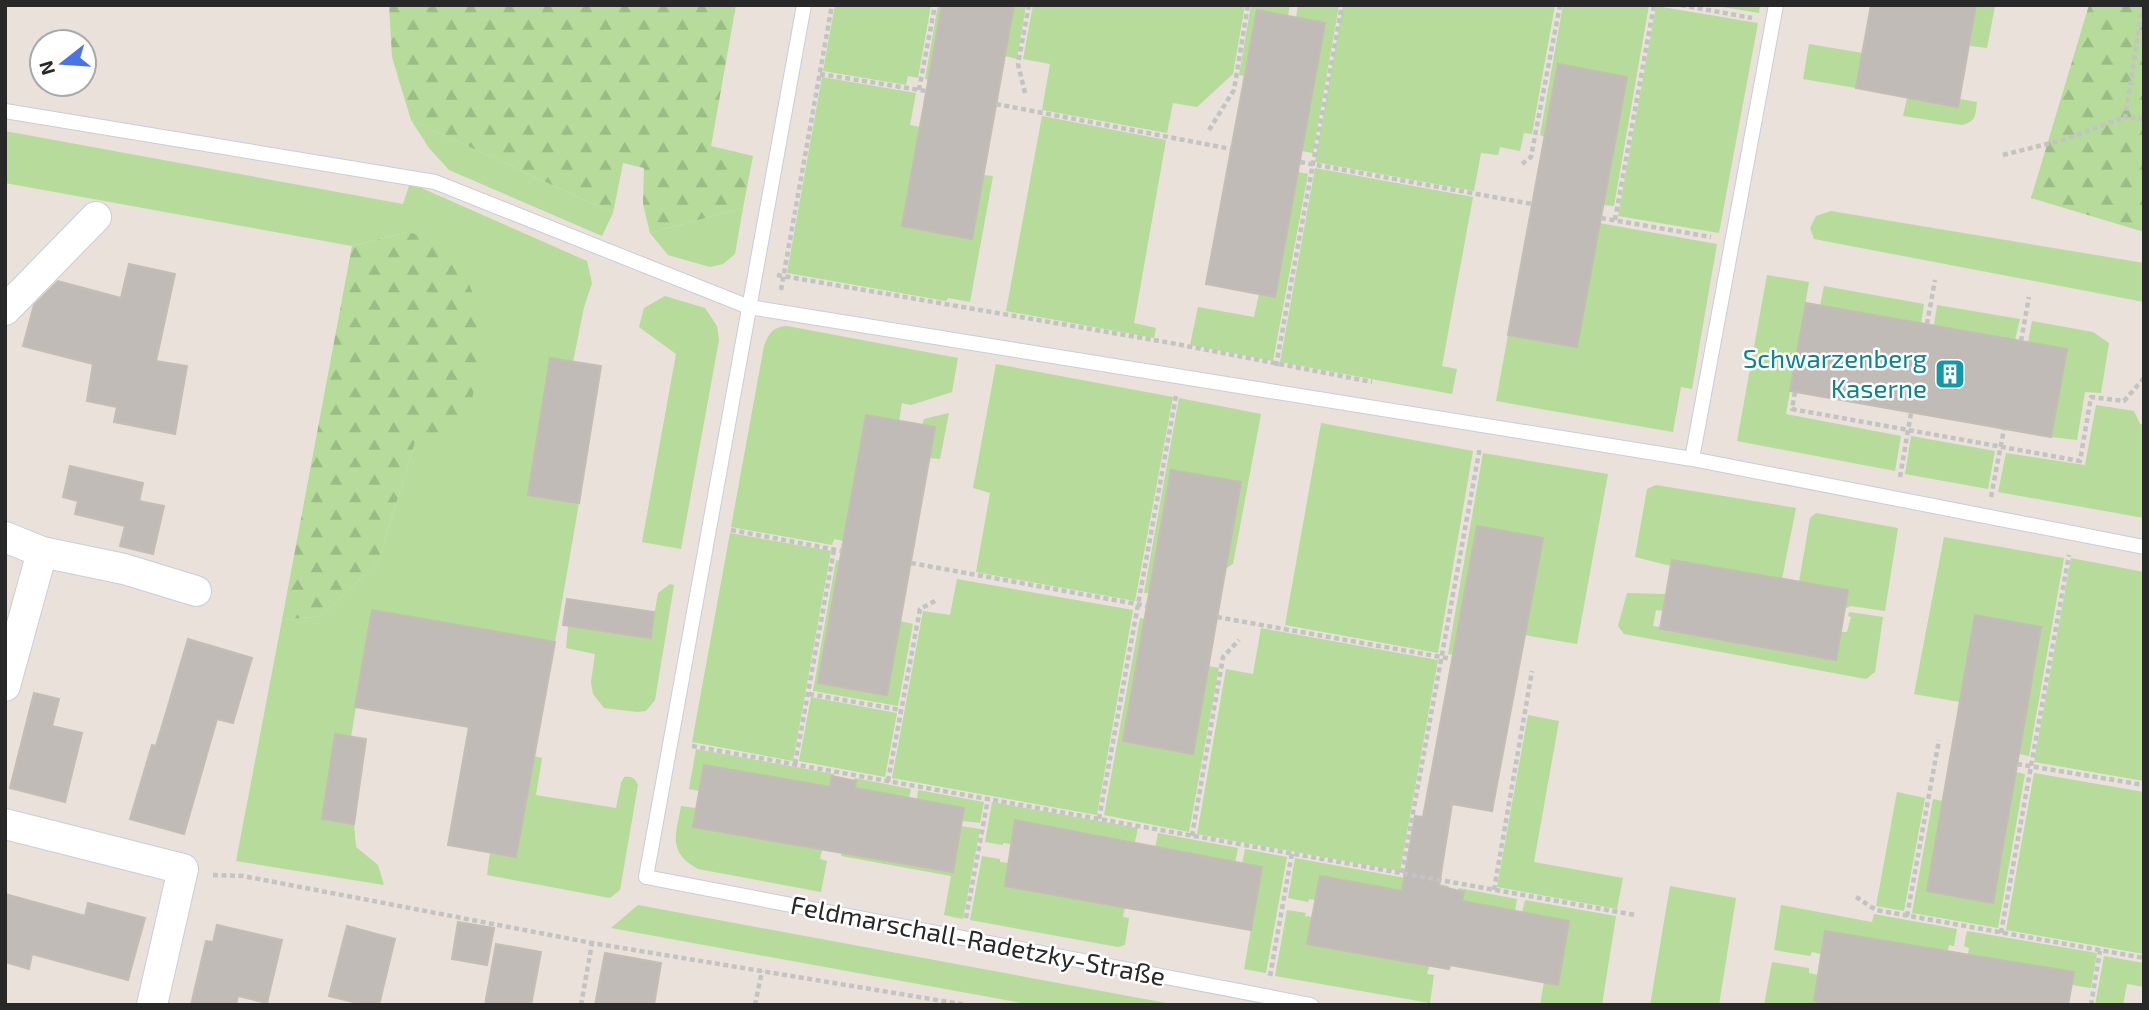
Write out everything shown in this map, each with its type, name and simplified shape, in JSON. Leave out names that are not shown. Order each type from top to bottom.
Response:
[{"type":"street","points":[[5,310],[96,217]]},
{"type":"street","points":[[5,537],[42,552],[124,569],[196,591]]},
{"type":"street","points":[[5,686],[42,552]]},
{"type":"street","points":[[5,824],[183,869],[152,1005]]},
{"type":"lane","points":[[671,742],[804,5]]},
{"type":"lane","points":[[1692,459],[1776,5]]},
{"type":"lane","points":[[5,111],[435,182],[749,307],[1692,459],[2144,547]]},
{"type":"lane","name":"Feldmarschall-Radetzky-Straße","points":[[671,742],[646,877],[1311,1005]]},
{"type":"path","points":[[777,312],[832,5]]},
{"type":"path","points":[[919,90],[935,5]]},
{"type":"path","points":[[1025,93],[1018,64],[1029,5]]},
{"type":"path","points":[[1209,130],[1234,90],[1248,5]]},
{"type":"path","points":[[1271,391],[1342,5]]},
{"type":"path","points":[[1522,164],[1531,157],[1560,5]]},
{"type":"path","points":[[1615,220],[1654,5]]},
{"type":"path","points":[[1681,5],[1773,22]]},
{"type":"path","points":[[2125,117],[2143,5]]},
{"type":"path","points":[[792,70],[926,91]]},
{"type":"path","points":[[996,104],[1231,149]]},
{"type":"path","points":[[2003,155],[2063,140],[2125,117],[2144,118]]},
{"type":"path","points":[[1300,162],[1532,204]]},
{"type":"path","points":[[1601,218],[1719,238],[1732,244]]},
{"type":"path","points":[[1927,324],[1935,280]]},
{"type":"path","points":[[2021,341],[2029,297]]},
{"type":"path","points":[[1100,819],[1180,376]]},
{"type":"path","points":[[1795,392],[1792,408],[2080,461],[2091,397],[2124,401],[2144,378]]},
{"type":"path","points":[[1896,499],[1911,413]]},
{"type":"path","points":[[1402,873],[1483,425]]},
{"type":"path","points":[[1988,517],[2004,429]]},
{"type":"path","points":[[709,526],[842,551]]},
{"type":"path","points":[[2001,933],[2073,533]]},
{"type":"path","points":[[795,764],[834,550]]},
{"type":"path","points":[[911,564],[1147,606]]},
{"type":"path","points":[[888,781],[920,609],[937,600]]},
{"type":"path","points":[[1217,617],[1452,659]]},
{"type":"path","points":[[1192,835],[1223,657],[1238,640]]},
{"type":"path","points":[[1494,890],[1532,671]]},
{"type":"path","points":[[809,694],[901,710]]},
{"type":"path","points":[[1907,916],[1939,740]]},
{"type":"path","points":[[671,742],[1635,915]]},
{"type":"path","points":[[2017,764],[2144,785]]},
{"type":"path","points":[[962,938],[988,799]]},
{"type":"path","points":[[1266,996],[1292,853]]},
{"type":"path","points":[[183,869],[215,875],[243,876],[592,943],[967,1005]]},
{"type":"path","points":[[1856,897],[1876,911],[2144,958]]},
{"type":"path","points":[[581,1005],[592,943]]},
{"type":"path","points":[[2091,1005],[2100,951]]},
{"type":"path","points":[[755,1005],[762,971]]},
{"type":"green space","points":[[389,5],[736,5],[711,146],[753,156],[743,208],[650,233],[643,204],[644,168],[623,163],[613,213],[411,120],[392,57]]},
{"type":"green space","points":[[835,5],[931,5],[918,78],[908,76],[906,85],[823,71]]},
{"type":"green space","points":[[938,5],[942,5],[929,80],[925,79]]},
{"type":"green space","points":[[1014,5],[1026,5],[1017,59],[1005,56]]},
{"type":"green space","points":[[1033,5],[1245,5],[1233,74],[1197,107],[1173,103],[1167,133],[1042,110],[1050,64],[1023,59]]},
{"type":"green space","points":[[1251,5],[1290,5],[1288,16],[1257,11],[1244,76],[1239,75]]},
{"type":"green space","points":[[1298,5],[1339,5],[1313,153],[1302,151],[1325,24],[1296,18]]},
{"type":"green space","points":[[1343,5],[1555,5],[1532,134],[1524,133],[1520,151],[1500,147],[1498,155],[1481,153],[1474,191],[1315,162]]},
{"type":"green space","points":[[1563,5],[1649,5],[1614,206],[1603,205],[1627,77],[1558,65],[1545,137],[1540,135]]},
{"type":"green space","points":[[1711,5],[1760,5],[1759,13]]},
{"type":"green space","points":[[1976,5],[1995,6],[1987,48],[1970,46]]},
{"type":"green space","points":[[2089,5],[2144,5],[2144,232],[2031,198]]},
{"type":"green space","points":[[1656,6],[1758,23],[1719,233],[1618,216]]},
{"type":"green space","points":[[1809,44],[1863,53],[1856,88],[1803,79]]},
{"type":"green space","points":[[822,77],[916,93],[910,125],[920,127],[902,226],[971,239],[983,175],[993,176],[970,302],[948,298],[946,301],[787,273]]},
{"type":"green space","points":[[1907,98],[1958,107],[1960,99],[1977,102],[1973,119],[1962,125],[1903,116]]},
{"type":"green space","points":[[1042,116],[1166,140],[1134,323],[1156,328],[1154,338],[1006,311]]},
{"type":"green space","points":[[411,120],[613,213],[602,236],[449,170],[429,148]]},
{"type":"green space","points":[[5,131],[403,204],[410,183],[587,261],[592,283],[584,307],[573,362],[528,495],[579,503],[555,642],[372,610],[351,737],[334,735],[322,819],[354,824],[356,847],[378,865],[384,885],[236,861],[282,620],[321,616],[378,562],[416,439],[408,232],[352,246],[5,183]]},
{"type":"green space","points":[[1315,168],[1473,197],[1442,366],[1457,369],[1452,394],[1280,362]]},
{"type":"green space","points":[[1298,172],[1308,174],[1273,361],[1190,345],[1198,307],[1254,317],[1259,294],[1275,296]]},
{"type":"green space","points":[[743,208],[735,254],[723,264],[710,267],[668,255],[650,233]]},
{"type":"green space","points":[[1831,211],[2144,263],[2144,302],[1814,239],[1810,228],[1816,216]]},
{"type":"green space","points":[[1599,223],[1717,244],[1692,389],[1681,387],[1673,432],[1496,401],[1508,335],[1577,347]]},
{"type":"green space","points":[[408,232],[455,246],[486,329],[466,430],[416,439],[378,562],[321,616],[282,620],[352,246]]},
{"type":"green space","points":[[1767,275],[1809,282],[1786,414],[1901,436],[1895,471],[1737,441]]},
{"type":"green space","points":[[1824,286],[1924,304],[1921,324],[1820,306]]},
{"type":"green space","points":[[665,296],[705,308],[717,326],[719,340],[681,549],[642,542],[676,354],[639,327],[644,308]]},
{"type":"green space","points":[[1937,305],[2020,319],[2015,340],[1934,325]]},
{"type":"green space","points":[[2032,321],[2093,332],[2109,343],[2101,393],[2085,392],[2077,440],[2051,437],[2067,349],[2028,342]]},
{"type":"green space","points":[[787,326],[958,358],[952,392],[911,405],[902,403],[899,421],[866,415],[844,541],[834,539],[832,545],[731,527],[764,346],[772,332]]},
{"type":"green space","points":[[996,364],[1173,397],[1135,601],[976,572],[990,493],[973,488]]},
{"type":"green space","points":[[1179,398],[1261,414],[1233,564],[1225,569],[1144,593]]},
{"type":"green space","points":[[2096,405],[2134,411],[2140,424],[2144,425],[2144,518],[1998,492],[2006,453],[2085,465]]},
{"type":"green space","points":[[949,413],[940,459],[930,458],[935,428],[922,425],[924,419]]},
{"type":"green space","points":[[1321,423],[1473,451],[1438,653],[1285,625]]},
{"type":"green space","points":[[1911,436],[1995,451],[1988,489],[1905,474]]},
{"type":"green space","points":[[1483,453],[1608,474],[1577,644],[1524,635],[1542,539],[1478,526],[1453,655],[1448,654]]},
{"type":"green space","points":[[1656,485],[1796,508],[1782,579],[1672,560],[1671,566],[1635,557],[1647,489]]},
{"type":"green space","points":[[1816,513],[1898,528],[1885,611],[1851,606],[1844,609],[1847,590],[1799,582],[1810,518]]},
{"type":"green space","points":[[730,533],[831,551],[793,761],[692,742]]},
{"type":"green space","points":[[1944,537],[2064,558],[2029,756],[2019,754],[2041,627],[1975,615],[1960,702],[1914,694]]},
{"type":"green space","points":[[2071,558],[2144,572],[2144,781],[2034,762]]},
{"type":"green space","points":[[836,560],[840,561],[819,683],[887,695],[900,621],[913,624],[898,706],[813,691]]},
{"type":"green space","points":[[957,579],[1133,610],[1097,815],[892,778],[923,611],[950,615]]},
{"type":"green space","points":[[670,584],[674,585],[655,700],[646,711],[604,708],[593,694],[591,682],[595,654],[566,648],[568,626],[650,638],[658,593]]},
{"type":"green space","points":[[1627,593],[1666,594],[1663,611],[1656,610],[1653,626],[1660,627],[1660,630],[1835,660],[1840,632],[1847,632],[1851,617],[1848,616],[1849,612],[1883,617],[1875,672],[1866,679],[1624,634],[1618,626]]},
{"type":"green space","points":[[1140,618],[1145,619],[1124,741],[1193,754],[1208,666],[1219,668],[1189,832],[1104,815]]},
{"type":"green space","points":[[1261,628],[1438,660],[1400,871],[1197,834],[1226,669],[1253,674]]},
{"type":"green space","points":[[811,697],[897,713],[885,777],[799,761]]},
{"type":"green space","points":[[1528,715],[1559,721],[1534,862],[1623,878],[1617,909],[1497,887]]},
{"type":"green space","points":[[696,749],[834,774],[830,787],[705,765],[699,791],[689,789]]},
{"type":"green space","points":[[534,756],[542,758],[536,795],[616,808],[624,777],[631,777],[637,783],[620,890],[610,898],[487,875],[490,852],[517,857]]},
{"type":"green space","points":[[2016,772],[2025,774],[1998,928],[1912,913],[1933,799],[1943,801],[1927,891]]},
{"type":"green space","points":[[2034,773],[2144,792],[2144,954],[2006,930]]},
{"type":"green space","points":[[855,778],[911,789],[909,798],[855,788]]},
{"type":"green space","points":[[918,790],[984,802],[980,823],[962,821],[964,808],[917,799]]},
{"type":"green space","points":[[1897,792],[1925,798],[1904,911],[1876,906]]},
{"type":"green space","points":[[992,802],[1138,828],[1135,842],[1016,820],[1011,844],[985,842]]},
{"type":"green space","points":[[681,806],[696,808],[694,827],[822,850],[820,859],[827,861],[821,892],[698,869],[688,863],[676,842]]},
{"type":"green space","points":[[961,826],[980,829],[963,919],[944,915],[951,876],[841,856],[842,852],[953,871]]},
{"type":"green space","points":[[1158,833],[1238,848],[1235,863],[1155,848]]},
{"type":"green space","points":[[1245,849],[1287,857],[1266,973],[1244,969],[1262,867],[1242,864]]},
{"type":"green space","points":[[982,856],[1009,863],[1005,886],[1125,907],[1123,917],[1129,918],[1125,945],[1118,947],[970,920]]},
{"type":"green space","points":[[1295,858],[1449,886],[1441,898],[1320,876],[1316,900],[1309,899],[1308,902],[1288,898]]},
{"type":"green space","points":[[1670,886],[1736,898],[1719,1005],[1650,1005]]},
{"type":"green space","points":[[1459,888],[1517,899],[1515,911],[1462,901],[1464,892],[1458,890]]},
{"type":"green space","points":[[1525,900],[1616,916],[1602,1005],[1540,1005],[1544,982],[1558,984],[1569,921],[1522,913]]},
{"type":"green space","points":[[638,905],[1177,1005],[1033,1005],[611,928]]},
{"type":"green space","points":[[1781,905],[1872,922],[1874,914],[1957,929],[1954,946],[1949,945],[1947,953],[1825,931],[1821,954],[1812,952],[1810,956],[1774,950]]},
{"type":"green space","points":[[1287,910],[1306,913],[1305,916],[1312,917],[1308,944],[1429,966],[1427,974],[1434,975],[1430,1003],[1275,976]]},
{"type":"green space","points":[[1967,931],[2097,953],[2091,988],[2072,985],[2073,972],[1968,954],[1969,948],[1964,946]]},
{"type":"green space","points":[[2104,956],[2144,963],[2144,987],[2127,984],[2123,1005],[2095,1005]]},
{"type":"green space","points":[[1772,962],[1809,968],[1809,973],[1818,975],[1814,1001],[1835,1005],[1764,1005]]},
{"type":"building","points":[[942,5],[1014,5],[972,239],[902,226]]},
{"type":"building","points":[[1871,5],[1976,5],[1958,107],[1856,88]]},
{"type":"building","points":[[1257,10],[1325,23],[1275,297],[1206,284]]},
{"type":"building","points":[[1558,64],[1627,77],[1577,347],[1508,335]]},
{"type":"building","points":[[129,264],[175,274],[156,361],[187,366],[175,434],[114,422],[117,407],[87,401],[93,364],[23,346],[34,305],[58,281],[121,298]]},
{"type":"building","name":"Schwarzenberg Kaserne","points":[[1806,303],[2067,349],[2051,437],[1790,391]]},
{"type":"building","points":[[550,358],[601,366],[579,503],[528,495]]},
{"type":"building","points":[[866,415],[935,427],[887,695],[818,683]]},
{"type":"building","points":[[70,466],[143,483],[139,501],[164,506],[153,554],[120,546],[125,526],[75,514],[78,501],[63,497]]},
{"type":"building","points":[[1171,470],[1241,482],[1193,754],[1123,741]]},
{"type":"building","points":[[1477,526],[1543,538],[1492,811],[1452,804],[1439,886],[1464,892],[1462,901],[1569,921],[1558,985],[1450,965],[1449,969],[1307,944],[1320,876],[1402,891],[1415,816],[1423,817]]},
{"type":"building","points":[[1672,560],[1848,590],[1836,660],[1660,629]]},
{"type":"building","points":[[567,599],[654,612],[651,638],[563,625]]},
{"type":"building","points":[[372,610],[555,642],[516,857],[448,845],[469,727],[355,707]]},
{"type":"building","points":[[1975,615],[2041,627],[1993,903],[1927,891]]},
{"type":"building","points":[[188,639],[252,658],[233,723],[217,719],[184,834],[130,819],[152,745],[156,746]]},
{"type":"building","points":[[34,693],[59,699],[52,726],[82,733],[65,802],[10,788]]},
{"type":"building","points":[[335,734],[366,739],[354,824],[322,819]]},
{"type":"building","points":[[704,765],[830,787],[832,776],[856,781],[855,788],[964,808],[953,872],[693,827]]},
{"type":"building","points":[[1015,820],[1262,867],[1251,930],[1005,886]]},
{"type":"building","points":[[5,894],[85,916],[88,903],[145,918],[128,980],[32,954],[29,969],[5,962]]},
{"type":"building","points":[[458,922],[494,928],[487,965],[452,959]]},
{"type":"building","points":[[217,925],[282,940],[267,1003],[238,996],[236,1005],[191,1005],[206,941],[213,942]]},
{"type":"building","points":[[347,926],[395,939],[379,1005],[365,1005],[329,996]]},
{"type":"building","points":[[1825,931],[2074,972],[2068,1005],[1835,1005],[1814,1001]]},
{"type":"building","points":[[496,944],[541,952],[531,1005],[485,1005]]},
{"type":"building","points":[[605,953],[661,963],[654,1005],[595,1005]]},
{"type":"place","name":"Schwarzenberg Kaserne","points":[[1950,374]]}]
